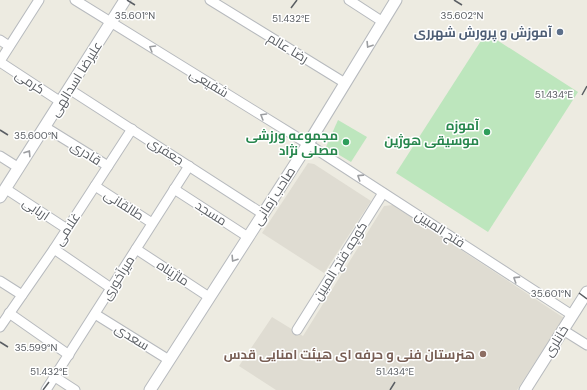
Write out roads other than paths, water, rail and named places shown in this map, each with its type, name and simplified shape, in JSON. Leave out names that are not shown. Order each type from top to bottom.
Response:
[{"type":"street","points":[[0,62],[39,0]]},
{"type":"street","name":"شفیعی","points":[[75,0],[308,144]]},
{"type":"street","name":"علیرضا اسدالهی","points":[[3,193],[125,0]]},
{"type":"street","name":"رضا عالم","points":[[210,0],[345,83]]},
{"type":"street","points":[[349,0],[383,22]]},
{"type":"street","name":"صاحب زمانی","points":[[150,390],[308,144],[396,0]]},
{"type":"street","points":[[0,40],[9,46]]},
{"type":"street","name":"کرمی","points":[[0,62],[61,102]]},
{"type":"street","name":"جعفری","points":[[69,89],[263,214]]},
{"type":"street","name":"قادری","points":[[45,127],[108,166]]},
{"type":"street","name":"غلامی","points":[[0,326],[54,249],[132,129]]},
{"type":"street","name":"فتح المبین","points":[[308,144],[572,315]]},
{"type":"street","points":[[0,156],[19,168]]},
{"type":"street","name":"میرآخوری","points":[[46,390],[189,166]]},
{"type":"street","name":"طالقانی","points":[[95,186],[152,224]]},
{"type":"street","name":"مسجد","points":[[174,189],[248,237]]},
{"type":"street","name":"کوچه فتح المبین","points":[[297,330],[383,192]]},
{"type":"street","name":"اربابی","points":[[3,193],[67,229]]},
{"type":"street","points":[[54,249],[111,288]]},
{"type":"street","name":"ماژپناه","points":[[136,249],[209,297]]},
{"type":"street","points":[[0,281],[22,295]]},
{"type":"street","name":"خانلری","points":[[526,390],[587,292]]},
{"type":"street","points":[[9,313],[69,355]]},
{"type":"street","name":"سعدی","points":[[95,314],[169,360]]},
{"type":"street","points":[[563,330],[587,345]]},
{"type":"street","points":[[55,377],[75,390]]},
{"type":"place","name":"آموزش و پرورش شهرری","points":[[560,32]]},
{"type":"place","name":"آموزه موسیقی هوژین","points":[[487,132]]},
{"type":"place","name":"مجموعه ورزشی مصلی نژاد","points":[[346,142]]},
{"type":"place","name":"هنرستان فنی و حرفه ای هیئت امنایی قدس","points":[[483,354]]}]
